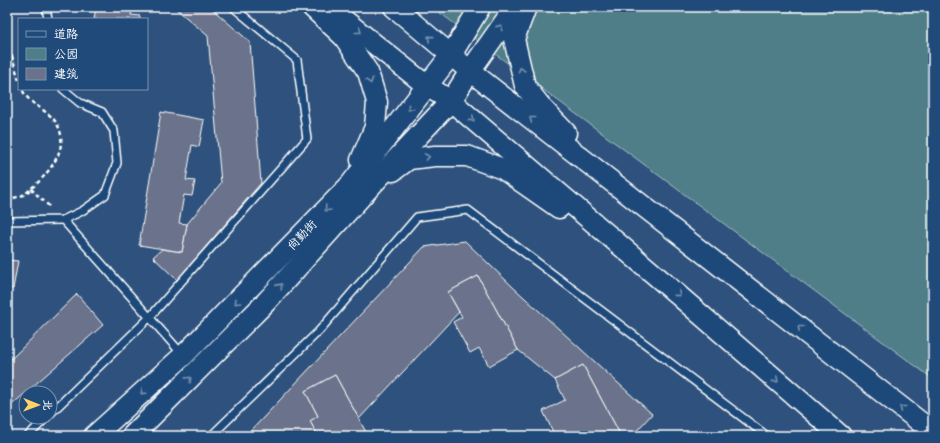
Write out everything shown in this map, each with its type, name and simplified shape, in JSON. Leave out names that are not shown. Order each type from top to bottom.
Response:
[{"type":"main road","points":[[312,7],[344,37],[368,72],[377,102],[375,126],[360,187]]},
{"type":"main road","points":[[328,7],[427,86],[451,101],[841,436]]},
{"type":"main road","points":[[394,7],[470,71],[933,432]]},
{"type":"main road","name":"尚勤街","points":[[132,436],[265,303],[360,187],[427,86],[450,55],[480,7]]},
{"type":"main road","name":"尚勤街","points":[[94,436],[184,355],[451,101],[515,7]]},
{"type":"main road","points":[[526,7],[514,39],[525,86],[543,109],[577,143],[683,237]]},
{"type":"main road","points":[[360,187],[409,160],[435,156],[467,156],[502,169],[655,275]]},
{"type":"lane","points":[[46,7],[48,18]]},
{"type":"lane","points":[[58,406],[150,317],[307,139],[297,60],[233,7]]},
{"type":"lane","points":[[7,221],[63,220],[82,211],[105,195],[117,163],[114,131],[102,112],[80,103],[64,90]]},
{"type":"lane","points":[[210,436],[319,331],[417,217],[468,210],[767,436]]},
{"type":"lane","points":[[63,220],[184,355]]},
{"type":"lane","points":[[28,436],[39,425]]},
{"type":"path","points":[[7,52],[12,56],[18,77]]},
{"type":"path","points":[[7,200],[25,194],[31,189],[50,170],[60,150],[61,136],[56,122],[34,105],[22,90]]},
{"type":"path","points":[[31,189],[63,220]]},
{"type":"green space","points":[[432,7],[933,7],[933,379]]},
{"type":"building","points":[[96,7],[133,7],[131,15],[140,16],[140,18],[94,18]]},
{"type":"building","points":[[174,7],[210,7],[250,42],[261,183],[177,280],[153,257],[162,249],[182,252],[187,224],[221,183],[208,36]]},
{"type":"building","points":[[161,112],[204,120],[199,147],[192,145],[186,180],[195,181],[192,196],[184,195],[179,223],[187,224],[182,252],[139,245]]},
{"type":"building","points":[[465,241],[514,288],[652,414],[632,436],[621,436],[583,365],[555,380],[518,350],[478,276],[448,292],[459,312],[359,419],[335,375],[305,391],[318,416],[310,421],[318,436],[246,436],[424,247]]},
{"type":"building","points":[[7,260],[18,261],[13,289],[7,288]]},
{"type":"building","points":[[478,276],[518,350],[489,366],[479,348],[470,353],[453,322],[462,317],[448,292]]},
{"type":"building","points":[[77,294],[103,325],[34,385],[18,385],[18,399],[7,409],[7,363]]},
{"type":"building","points":[[583,365],[621,436],[555,436],[543,411],[565,400],[555,380]]},
{"type":"building","points":[[335,375],[368,436],[318,436],[310,421],[318,416],[305,391]]}]
